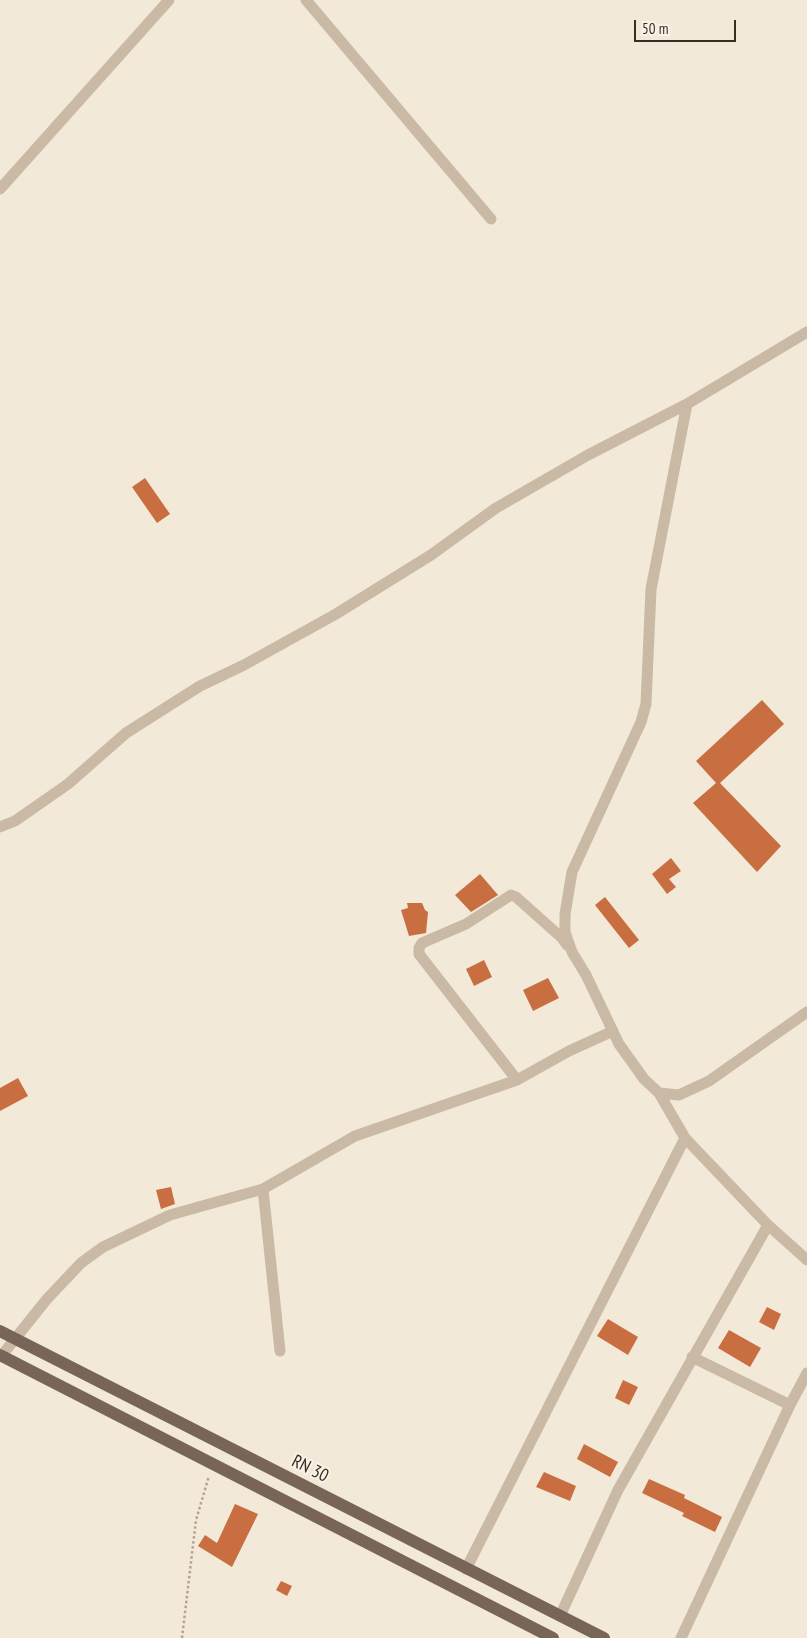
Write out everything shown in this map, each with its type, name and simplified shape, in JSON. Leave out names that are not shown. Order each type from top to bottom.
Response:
[{"type":"main road","name":"RN 30","points":[[0,1331],[604,1638]]},
{"type":"main road","points":[[1,1355],[553,1638]]},
{"type":"street","points":[[0,189],[169,0]]},
{"type":"street","points":[[306,0],[492,219]]},
{"type":"street","points":[[0,827],[15,821],[68,784],[126,733],[200,686],[244,666],[336,614],[431,555],[496,508],[588,455],[687,404],[807,332]]},
{"type":"street","points":[[572,952],[565,932],[565,914],[572,872],[641,722],[646,704],[651,589],[687,404]]},
{"type":"street","points":[[517,1080],[419,954],[419,948],[422,943],[466,924],[511,895],[516,897],[562,938],[572,952],[613,1031],[644,1079],[659,1092],[685,1138],[768,1226],[807,1260]]},
{"type":"street","points":[[659,1092],[679,1095],[703,1085],[807,1012]]},
{"type":"street","points":[[1,1355],[47,1299],[81,1263],[103,1247],[170,1215],[263,1189],[356,1136],[517,1080],[569,1051],[613,1031]]},
{"type":"street","points":[[466,1569],[685,1138]]},
{"type":"street","points":[[263,1189],[280,1351]]},
{"type":"street","points":[[560,1616],[618,1490],[768,1226]]},
{"type":"street","points":[[692,1357],[790,1405]]},
{"type":"street","points":[[681,1638],[790,1405],[807,1373]]},
{"type":"path","points":[[182,1638],[196,1520],[214,1463]]},
{"type":"building","points":[[145,478],[170,514],[157,523],[132,487]]},
{"type":"building","points":[[762,700],[784,724],[720,783],[781,846],[757,872],[693,803],[716,783],[696,761]]},
{"type":"building","points":[[671,858],[681,871],[669,879],[676,887],[667,894],[652,874]]},
{"type":"building","points":[[480,874],[498,895],[471,912],[455,895]]},
{"type":"building","points":[[605,897],[639,940],[629,948],[595,905]]},
{"type":"building","points":[[407,903],[422,903],[428,912],[426,933],[409,936],[401,910],[408,908]]},
{"type":"building","points":[[484,960],[492,977],[474,986],[466,969]]},
{"type":"building","points":[[548,978],[559,998],[533,1011],[523,990]]},
{"type":"building","points":[[18,1078],[28,1096],[0,1111],[0,1088]]},
{"type":"building","points":[[171,1187],[175,1204],[161,1209],[156,1190]]},
{"type":"building","points":[[767,1307],[781,1314],[774,1330],[759,1322]]},
{"type":"building","points":[[608,1319],[638,1337],[628,1355],[597,1336]]},
{"type":"building","points":[[729,1330],[761,1348],[750,1367],[718,1348]]},
{"type":"building","points":[[623,1380],[638,1387],[629,1405],[615,1398]]},
{"type":"building","points":[[584,1444],[618,1462],[610,1477],[577,1459]]},
{"type":"building","points":[[544,1472],[576,1486],[570,1501],[536,1487]]},
{"type":"building","points":[[649,1479],[685,1495],[684,1498],[722,1517],[715,1532],[682,1516],[684,1513],[642,1493]]},
{"type":"building","points":[[235,1504],[258,1514],[232,1567],[198,1546],[205,1535],[217,1543]]},
{"type":"building","points":[[281,1581],[292,1586],[287,1596],[276,1590]]}]
